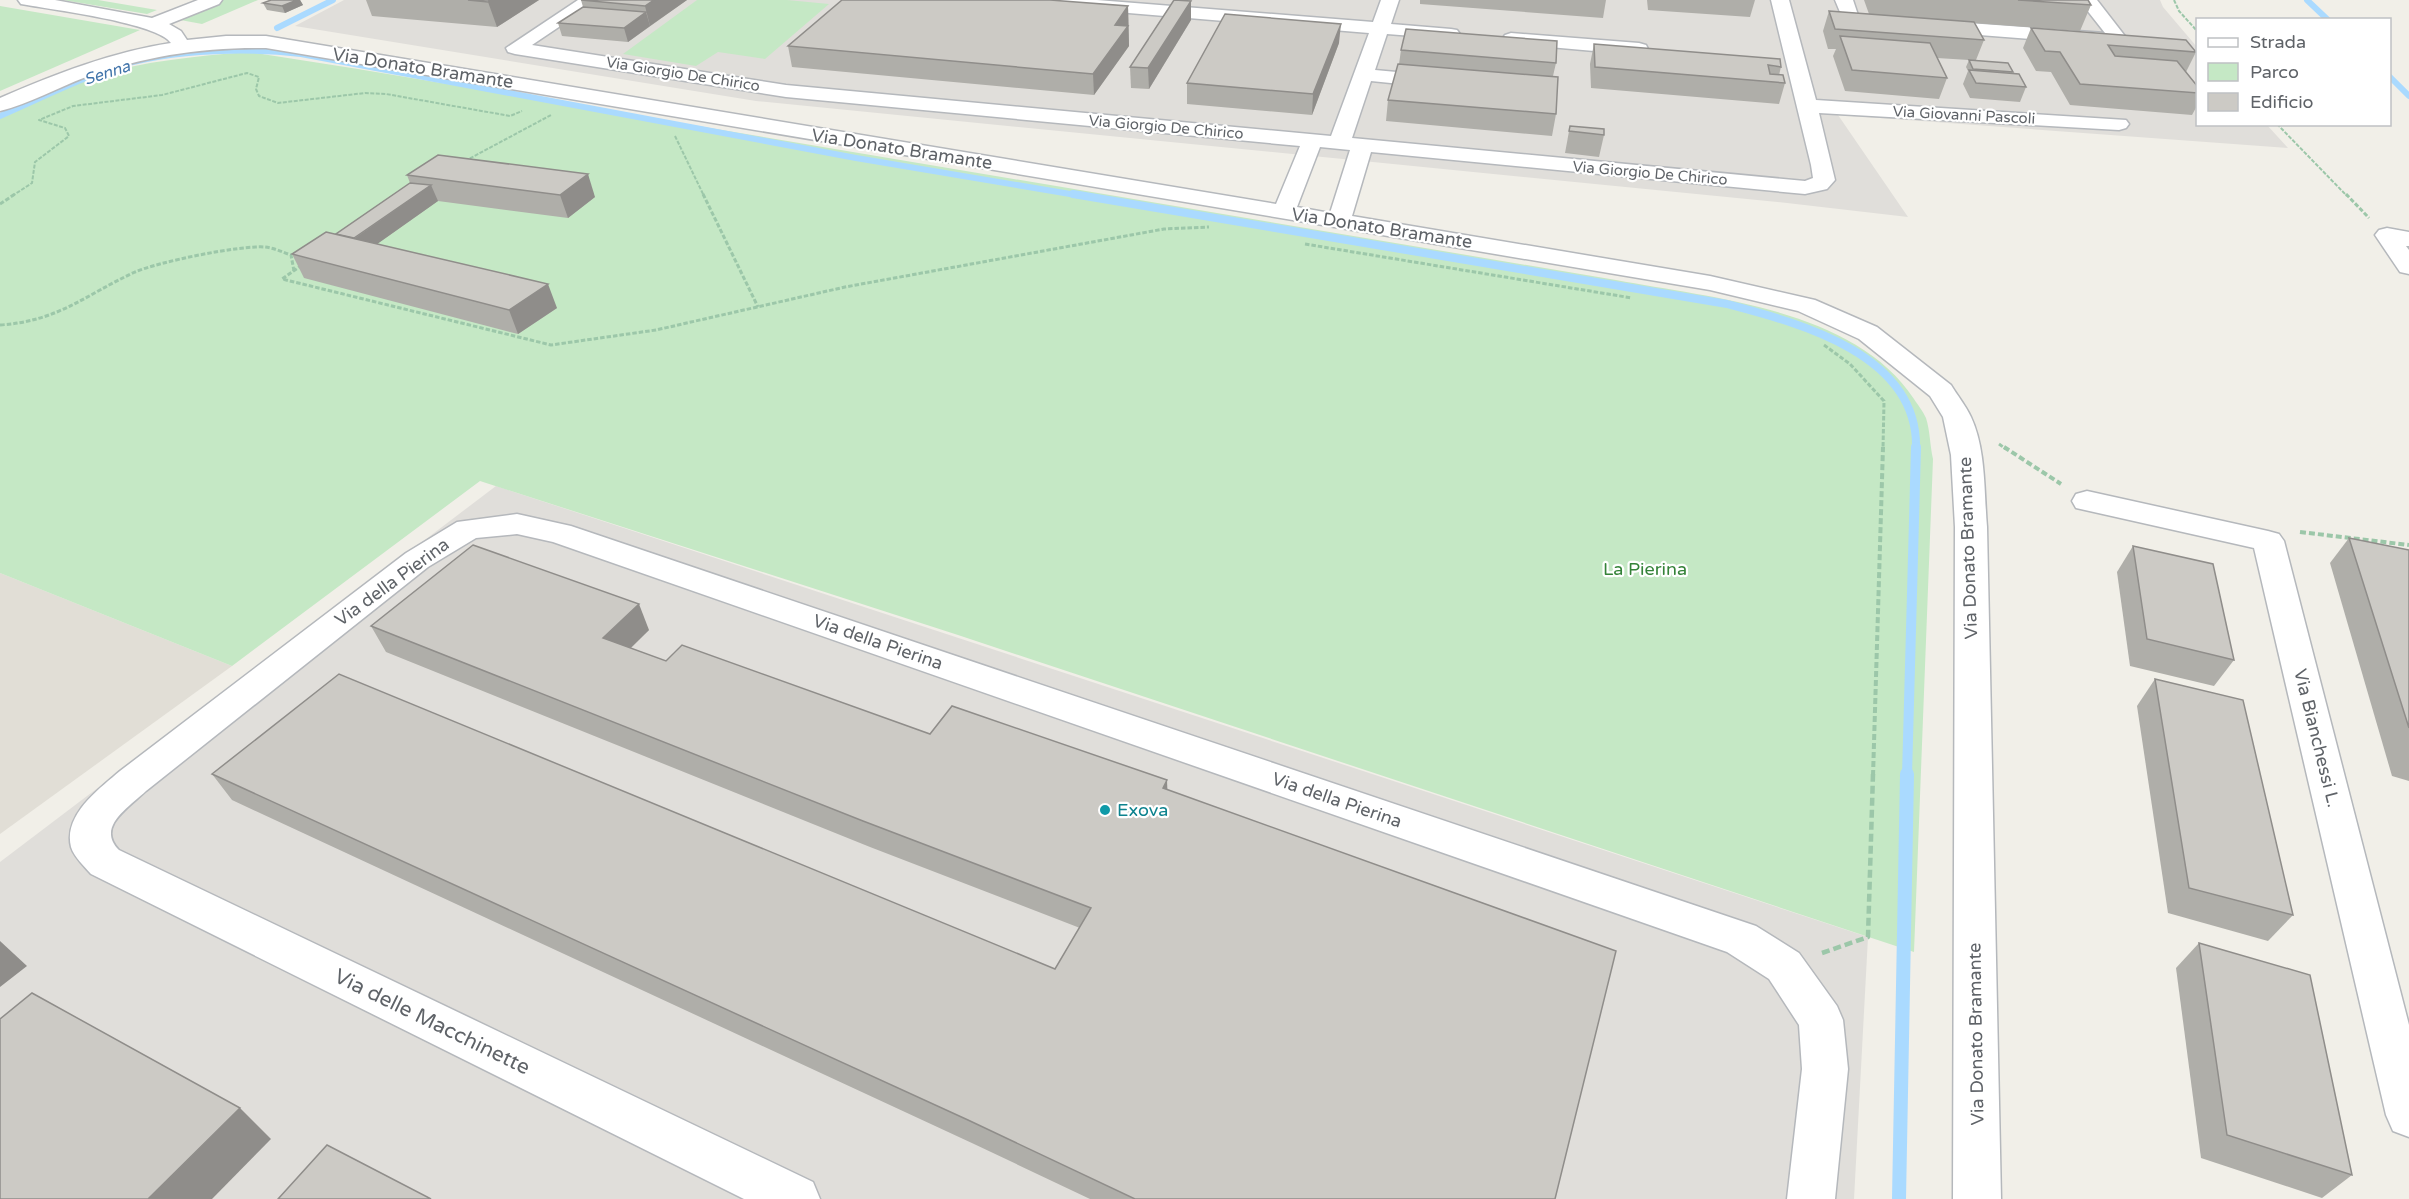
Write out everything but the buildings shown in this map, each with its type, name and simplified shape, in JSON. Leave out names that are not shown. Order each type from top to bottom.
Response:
[{"type":"street","points":[[27,0],[154,24],[175,35],[183,47]]},
{"type":"street","name":"Via Giorgio De Chirico","points":[[590,0],[515,48],[786,91],[1807,187],[1819,186],[1824,180],[1808,106]]},
{"type":"street","points":[[1033,0],[1463,35]]},
{"type":"street","points":[[1339,144],[1390,0]]},
{"type":"street","points":[[1780,0],[1808,106]]},
{"type":"street","points":[[1844,0],[1851,20],[2119,40],[2088,0]]},
{"type":"street","points":[[169,1],[191,5],[208,2]]},
{"type":"street","points":[[154,24],[208,2]]},
{"type":"street","points":[[1498,38],[1661,51]]},
{"type":"street","name":"Via Donato Bramante","points":[[0,105],[40,87],[105,65],[183,47],[219,42],[266,42],[1710,282],[1806,305],[1868,333],[1941,391],[1957,417],[1966,455],[1971,527],[1986,1196]]},
{"type":"street","points":[[1775,60],[1797,62]]},
{"type":"street","points":[[1364,75],[1454,83]]},
{"type":"street","name":"Via Giovanni Pascoli","points":[[1808,106],[2119,124]]},
{"type":"street","points":[[1284,212],[1312,141]]},
{"type":"street","points":[[1339,221],[1362,146]]},
{"type":"street","points":[[2398,237],[2409,267]]},
{"type":"street","name":"Via Bianchessi L.","points":[[2086,501],[2268,541],[2409,1115]]},
{"type":"street","name":"Via della Pierina","points":[[90,828],[107,804],[133,781],[417,560],[468,529],[517,524],[560,533],[1741,939],[1784,966]]},
{"type":"street","name":"Via delle Macchinette","points":[[90,828],[91,847],[105,862],[796,1199]]},
{"type":"street","points":[[1784,966],[1821,1020],[1825,1069],[1812,1199]]},
{"type":"path","points":[[2174,0],[2179,11],[2196,30]]},
{"type":"path","points":[[0,204],[32,183],[35,162],[69,136],[65,128],[39,120],[74,106],[162,95],[247,73],[259,77],[256,89],[259,96],[278,103],[365,93],[386,94],[510,116],[531,106]]},
{"type":"path","points":[[463,162],[552,115]]},
{"type":"path","points":[[2279,126],[2398,237]]},
{"type":"path","points":[[672,129],[758,307]]},
{"type":"path","points":[[303,265],[282,279],[551,345],[656,330],[845,286],[1164,229],[1213,227],[1189,222]]},
{"type":"path","points":[[1299,242],[1636,299]]},
{"type":"path","points":[[0,325],[17,325],[54,315],[92,298],[136,271],[204,256],[265,247],[291,255],[294,271]]},
{"type":"path","points":[[1784,966],[1868,937],[1884,401],[1850,364],[1816,340]]},
{"type":"path","points":[[1957,417],[2086,501]]},
{"type":"path","points":[[2290,531],[2409,545]]},
{"type":"shaded area","points":[[344,0],[2160,0],[2163,7],[2196,46],[2196,126],[2268,126],[2288,148],[1838,115],[1908,217],[1787,203],[756,101],[295,26]]},
{"type":"shaded area","points":[[496,486],[1868,937],[1854,1199],[0,1199],[0,862]]},
{"type":"shaded area","points":[[0,573],[232,666],[0,834]]},
{"type":"green space","points":[[63,0],[98,0],[157,10],[147,14]]},
{"type":"green space","points":[[223,0],[258,0],[202,24],[175,19]]},
{"type":"green space","points":[[697,0],[787,0],[829,4],[765,59],[718,52],[696,66],[623,54]]},
{"type":"green space","points":[[0,6],[140,30],[0,91]]},
{"type":"green space","name":"La Pierina","points":[[249,52],[1695,294],[1779,312],[1819,327],[1856,345],[1888,369],[1922,410],[1926,418],[1933,459],[1914,952],[958,635],[480,481],[232,666],[0,573],[0,114],[70,84],[132,66]]},
{"type":"waterway","name":"Senna","points":[[277,28],[333,0]]},
{"type":"waterway","points":[[2307,0],[2326,18]]},
{"type":"waterway","points":[[0,116],[101,72],[148,59],[200,52],[277,52],[301,54],[856,158],[1082,196]]},
{"type":"waterway","points":[[2391,78],[2409,96]]},
{"type":"waterway","points":[[1073,194],[1727,304],[1787,321],[1850,348],[1877,366],[1898,389],[1912,416],[1916,449]]},
{"type":"waterway","points":[[1907,776],[1916,449]]},
{"type":"waterway","points":[[1899,1199],[1907,774]]},
{"type":"place","name":"Exova","points":[[1105,810]]}]
